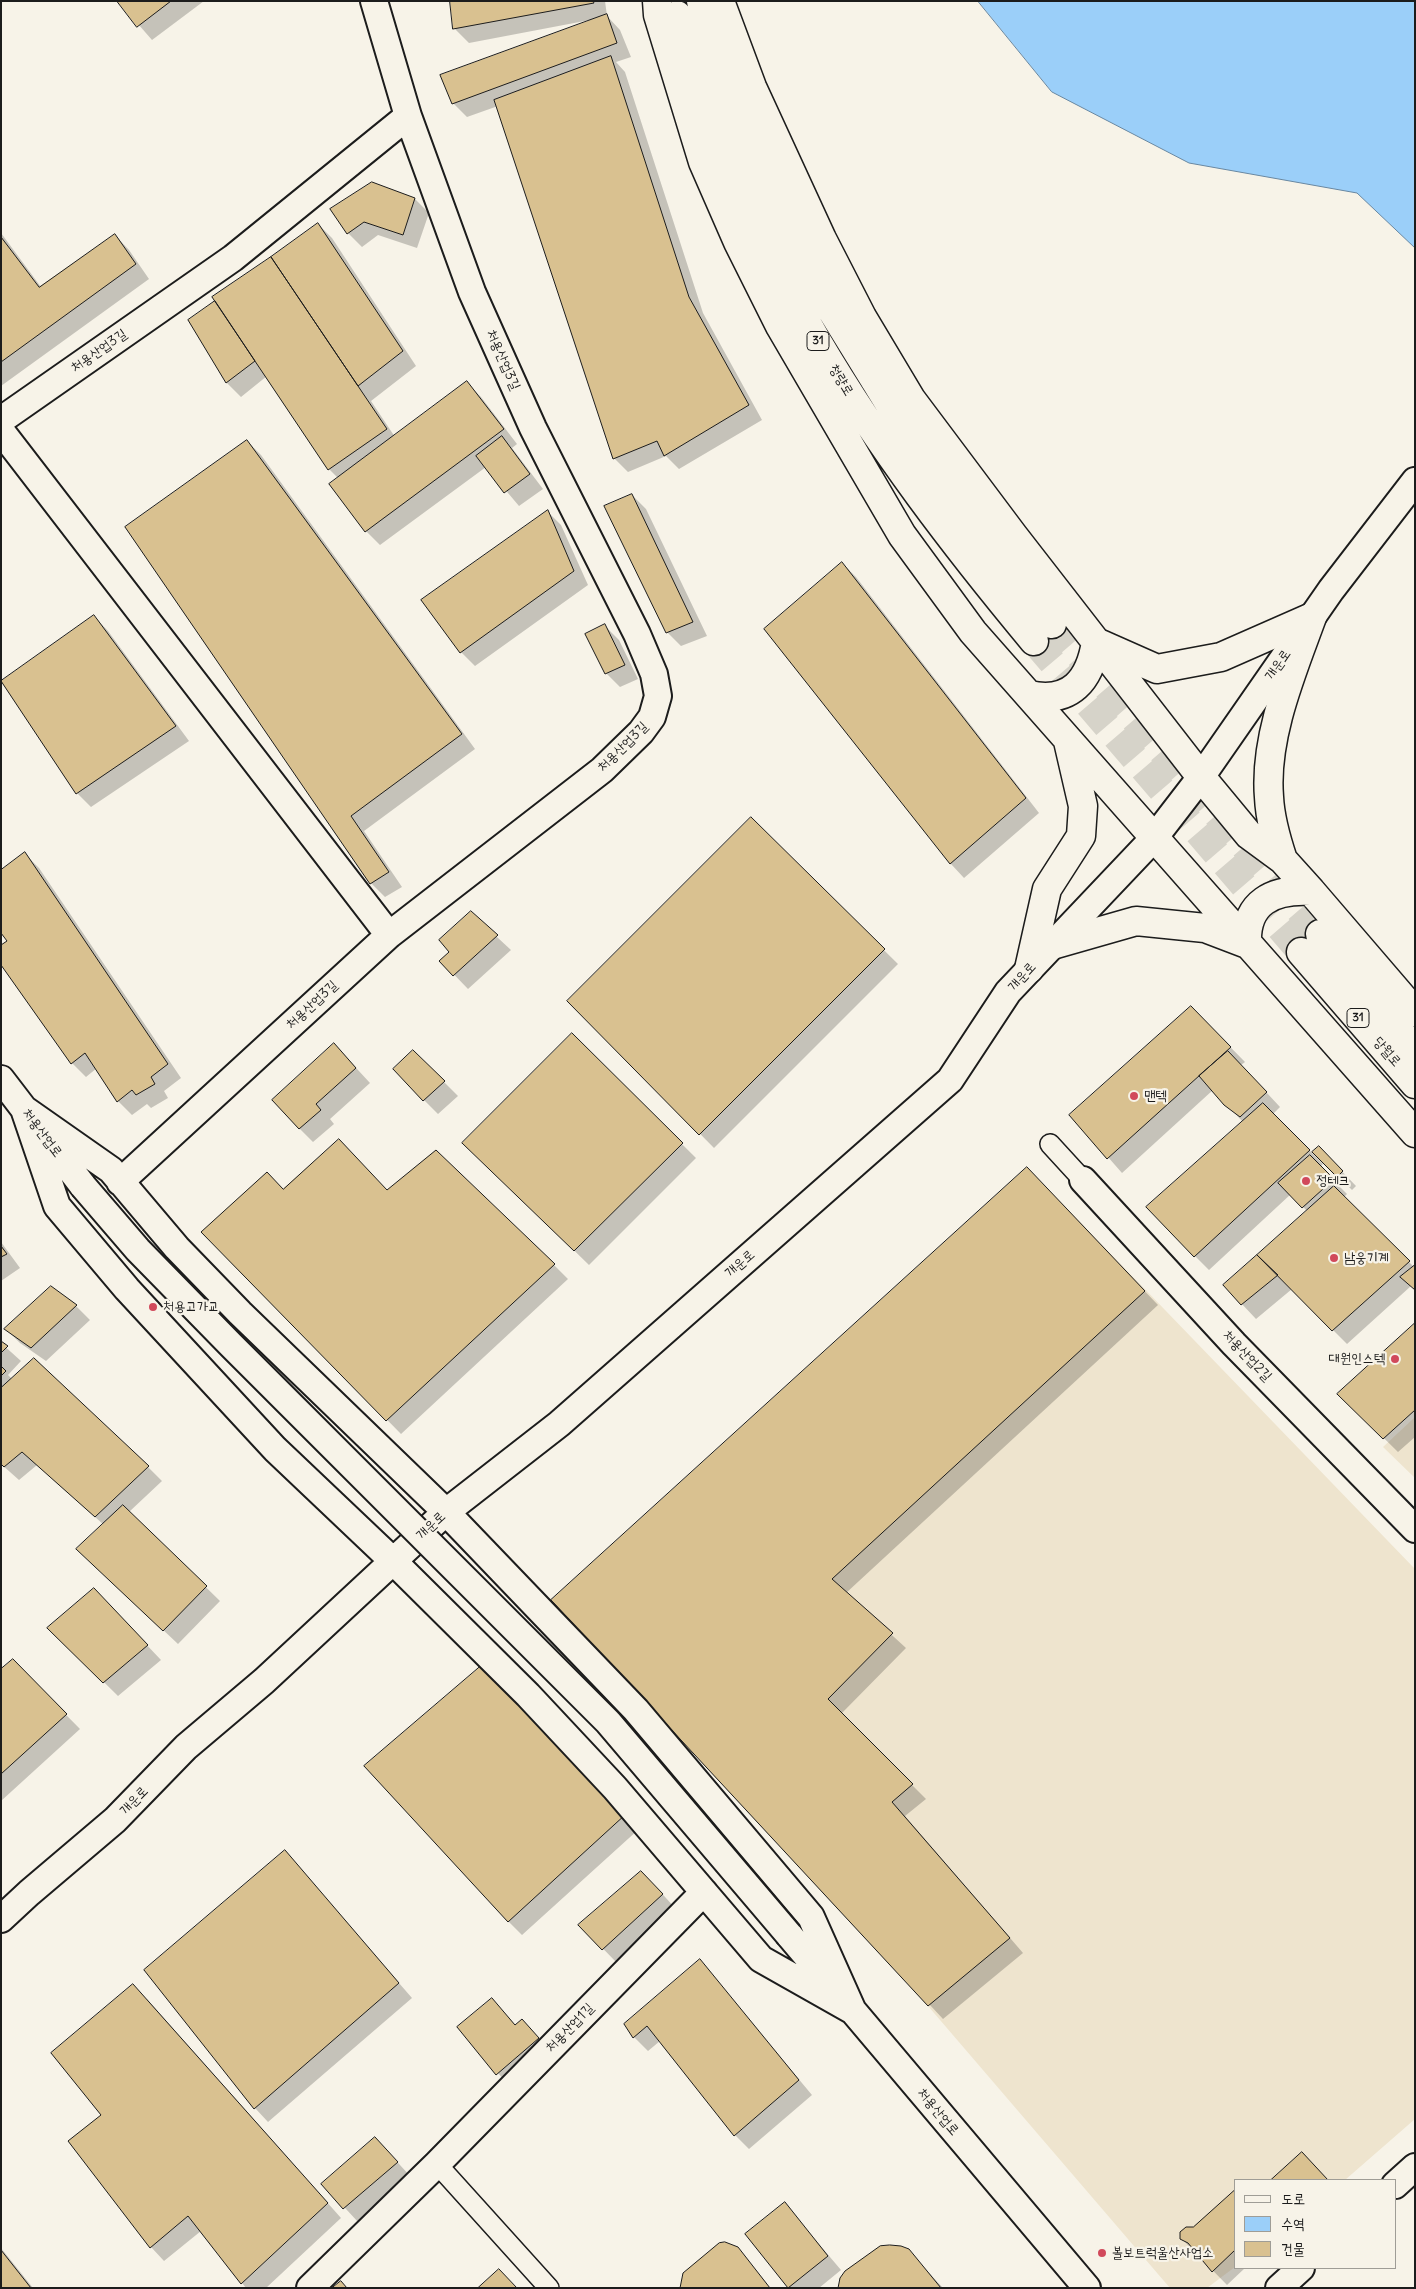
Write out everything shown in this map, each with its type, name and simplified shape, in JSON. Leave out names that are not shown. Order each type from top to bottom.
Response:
[{"type":"highway","points":[[656,1],[658,15],[703,162],[738,242],[780,326],[902,535],[973,632],[1415,1133]]},
{"type":"highway","name":"청량로","points":[[674,1],[700,86],[731,164],[767,244],[816,340],[858,408],[914,491],[978,574],[1043,632],[924,460],[813,280],[744,127],[710,35],[701,1]]},
{"type":"highway","points":[[720,1],[752,87],[822,239],[862,317],[911,399],[1013,535],[1201,777],[1249,835],[1283,860],[1415,1012]]},
{"type":"highway","points":[[1096,642],[1157,668],[1221,657],[1312,616]]},
{"type":"highway","points":[[1283,860],[1273,829],[1268,777],[1280,710],[1312,616]]},
{"type":"highway","points":[[1030,695],[1045,698],[1060,695],[1077,687],[1086,676],[1093,660],[1096,642]]},
{"type":"highway","points":[[1030,969],[1047,889],[1081,836],[1083,806],[1067,737]]},
{"type":"highway","points":[[1248,944],[1247,928],[1252,913],[1262,901],[1277,894],[1293,890],[1311,891]]},
{"type":"highway","points":[[1052,945],[1136,921],[1205,928],[1248,944]]},
{"type":"highway","name":"당월로","points":[[1415,1050],[1310,943],[1415,1084]]},
{"type":"main road","name":"처용산업3길","points":[[120,1182],[389,935],[602,770],[641,732],[652,716],[658,696],[654,674],[636,634],[533,428],[472,292],[408,116],[374,1]]},
{"type":"main road","name":"처용산업3길","points":[[1,420],[233,258],[408,116]]},
{"type":"main road","points":[[1,431],[389,935]]},
{"type":"main road","name":"개운로","points":[[1,1920],[28,1893],[115,1820],[186,1747],[264,1681],[446,1512],[559,1424],[950,1080],[1008,992],[1154,838],[1201,777],[1312,616],[1415,481]]},
{"type":"main road","name":"처용산업로","points":[[1,1079],[83,1186],[138,1250],[224,1339],[608,1722],[1087,2288]]},
{"type":"main road","points":[[24,1109],[111,1170],[177,1248],[240,1313],[446,1512],[636,1710],[811,1916],[853,2011]]},
{"type":"main road","points":[[24,1109],[57,1206],[127,1289],[275,1450],[393,1561],[528,1695],[615,1788],[761,1959],[853,2011]]},
{"type":"main road","name":"처용산업2길","points":[[1082,1180],[1234,1344],[1415,1529]]},
{"type":"main road","name":"처용산업1길","points":[[310,2288],[437,2164],[704,1892]]},
{"type":"main road","points":[[1396,2184],[1415,2167]]},
{"type":"main road","points":[[1279,2288],[1300,2269]]},
{"type":"street","points":[[1050,1144],[1082,1180]]},
{"type":"street","points":[[437,2164],[549,2288]]},
{"type":"shaded area","points":[[1027,1167],[1415,1569],[1415,2119],[1346,2179],[1234,2179],[1234,2268],[1207,2288],[1170,2288],[928,2006],[551,1600]]},
{"type":"shaded area","points":[[1415,1417],[1415,1478],[1383,1447]]},
{"type":"water","points":[[978,1],[1415,1],[1415,248],[1357,193],[1189,163],[1052,92]]},
{"type":"building","points":[[117,1],[171,1],[137,27]]},
{"type":"building","points":[[450,1],[593,1],[594,3],[453,29]]},
{"type":"building","points":[[607,14],[617,43],[452,104],[440,75]]},
{"type":"building","points":[[611,56],[689,297],[749,405],[664,456],[657,441],[613,459],[494,100]]},
{"type":"building","points":[[372,182],[415,198],[403,235],[364,222],[347,234],[330,209]]},
{"type":"building","points":[[318,223],[403,351],[358,386],[271,257]]},
{"type":"building","points":[[115,234],[136,264],[1,362],[1,237],[39,287]]},
{"type":"building","points":[[271,257],[387,429],[328,470],[212,297]]},
{"type":"building","points":[[215,301],[255,361],[226,383],[188,320]]},
{"type":"building","points":[[467,381],[504,429],[365,532],[329,484]]},
{"type":"building","points":[[502,436],[530,474],[504,493],[476,456]]},
{"type":"building","points":[[247,440],[462,734],[351,816],[389,872],[370,884],[125,527]]},
{"type":"building","points":[[632,494],[693,622],[666,633],[604,506]]},
{"type":"building","points":[[548,510],[574,571],[460,653],[421,600]]},
{"type":"building","points":[[842,562],[1026,798],[950,864],[764,629]]},
{"type":"building","points":[[94,615],[176,726],[76,794],[1,681]]},
{"type":"building","points":[[605,624],[625,665],[605,674],[585,634]]},
{"type":"building","points":[[751,817],[885,949],[699,1135],[567,1001]]},
{"type":"building","points":[[25,852],[168,1064],[151,1077],[155,1084],[136,1095],[132,1090],[117,1102],[85,1053],[71,1064],[1,965],[1,945],[7,941],[1,933],[1,870]]},
{"type":"building","points":[[471,911],[498,935],[453,976],[439,961],[449,952],[439,940]]},
{"type":"building","name":"맨텍","points":[[1191,1006],[1231,1047],[1107,1159],[1069,1115]]},
{"type":"building","points":[[572,1033],[683,1143],[574,1251],[462,1143]]},
{"type":"building","points":[[334,1043],[356,1068],[316,1104],[321,1110],[299,1129],[272,1100]]},
{"type":"building","points":[[413,1050],[445,1081],[423,1101],[393,1069]]},
{"type":"building","points":[[1228,1051],[1267,1092],[1240,1117],[1224,1105],[1199,1076]]},
{"type":"building","points":[[1263,1103],[1310,1150],[1194,1257],[1146,1207]]},
{"type":"building","points":[[339,1139],[387,1190],[436,1150],[555,1264],[386,1421],[201,1232],[267,1172],[283,1189]]},
{"type":"building","points":[[1319,1146],[1343,1171],[1337,1177],[1312,1152]]},
{"type":"building","name":"정테크","points":[[1310,1155],[1334,1179],[1302,1208],[1278,1183]]},
{"type":"building","points":[[1027,1167],[1145,1291],[832,1579],[893,1633],[828,1699],[913,1784],[892,1802],[1010,1938],[928,2006],[551,1600]]},
{"type":"building","name":"남웅기계","points":[[1334,1186],[1410,1261],[1332,1331],[1257,1255]]},
{"type":"building","points":[[1,1246],[7,1254],[1,1257]]},
{"type":"building","points":[[1257,1255],[1278,1275],[1241,1305],[1223,1285]]},
{"type":"building","points":[[1415,1265],[1415,1290],[1400,1277]]},
{"type":"building","points":[[51,1286],[77,1305],[31,1348],[4,1329]]},
{"type":"building","name":"대원인스텍","points":[[1415,1323],[1415,1410],[1383,1439],[1337,1394]]},
{"type":"building","points":[[1,1341],[8,1346],[1,1353]]},
{"type":"building","points":[[34,1358],[149,1466],[95,1517],[22,1452],[4,1467],[1,1464],[1,1388]]},
{"type":"building","points":[[1,1366],[6,1371],[1,1376]]},
{"type":"building","points":[[123,1505],[207,1586],[163,1631],[76,1549]]},
{"type":"building","points":[[94,1588],[148,1645],[103,1683],[47,1628]]},
{"type":"building","points":[[13,1659],[67,1714],[1,1774],[1,1669]]},
{"type":"building","points":[[481,1666],[626,1814],[508,1922],[364,1766]]},
{"type":"building","points":[[285,1850],[399,1983],[254,2109],[144,1970]]},
{"type":"building","points":[[641,1871],[663,1894],[602,1950],[578,1925]]},
{"type":"building","points":[[700,1959],[799,2080],[734,2136],[647,2026],[633,2038],[624,2024]]},
{"type":"building","points":[[133,1984],[328,2203],[241,2284],[188,2216],[150,2248],[68,2141],[101,2115],[51,2053]]},
{"type":"building","points":[[492,1998],[515,2025],[522,2019],[539,2038],[496,2075],[457,2027]]},
{"type":"building","points":[[375,2137],[398,2162],[343,2209],[321,2184]]},
{"type":"building","points":[[1302,2152],[1327,2179],[1272,2179]]},
{"type":"building","points":[[1234,2191],[1234,2251],[1212,2272],[1188,2243],[1180,2239],[1180,2232],[1186,2227],[1193,2227]]},
{"type":"building","points":[[785,2202],[828,2256],[788,2288],[745,2234]]},
{"type":"building","points":[[725,2242],[738,2247],[770,2288],[680,2288],[683,2273],[719,2243]]},
{"type":"building","points":[[890,2245],[909,2249],[941,2288],[838,2288],[840,2278],[845,2271],[880,2246]]},
{"type":"building","points":[[1,2250],[31,2288],[1,2288]]},
{"type":"building","points":[[499,2269],[517,2288],[478,2288]]},
{"type":"building","points":[[341,2281],[347,2288],[332,2288]]},
{"type":"tunnel","points":[[1052,624],[1320,934]]},
{"type":"tunnel","points":[[1034,641],[1301,952]]},
{"type":"place","name":"맨텍","points":[[1134,1096]]},
{"type":"place","name":"정테크","points":[[1306,1181]]},
{"type":"place","name":"남웅기계","points":[[1334,1258]]},
{"type":"place","name":"처용고가교","points":[[153,1307]]},
{"type":"place","name":"대원인스텍","points":[[1395,1359]]},
{"type":"place","name":"볼보트럭울산사업소","points":[[1102,2253]]}]
